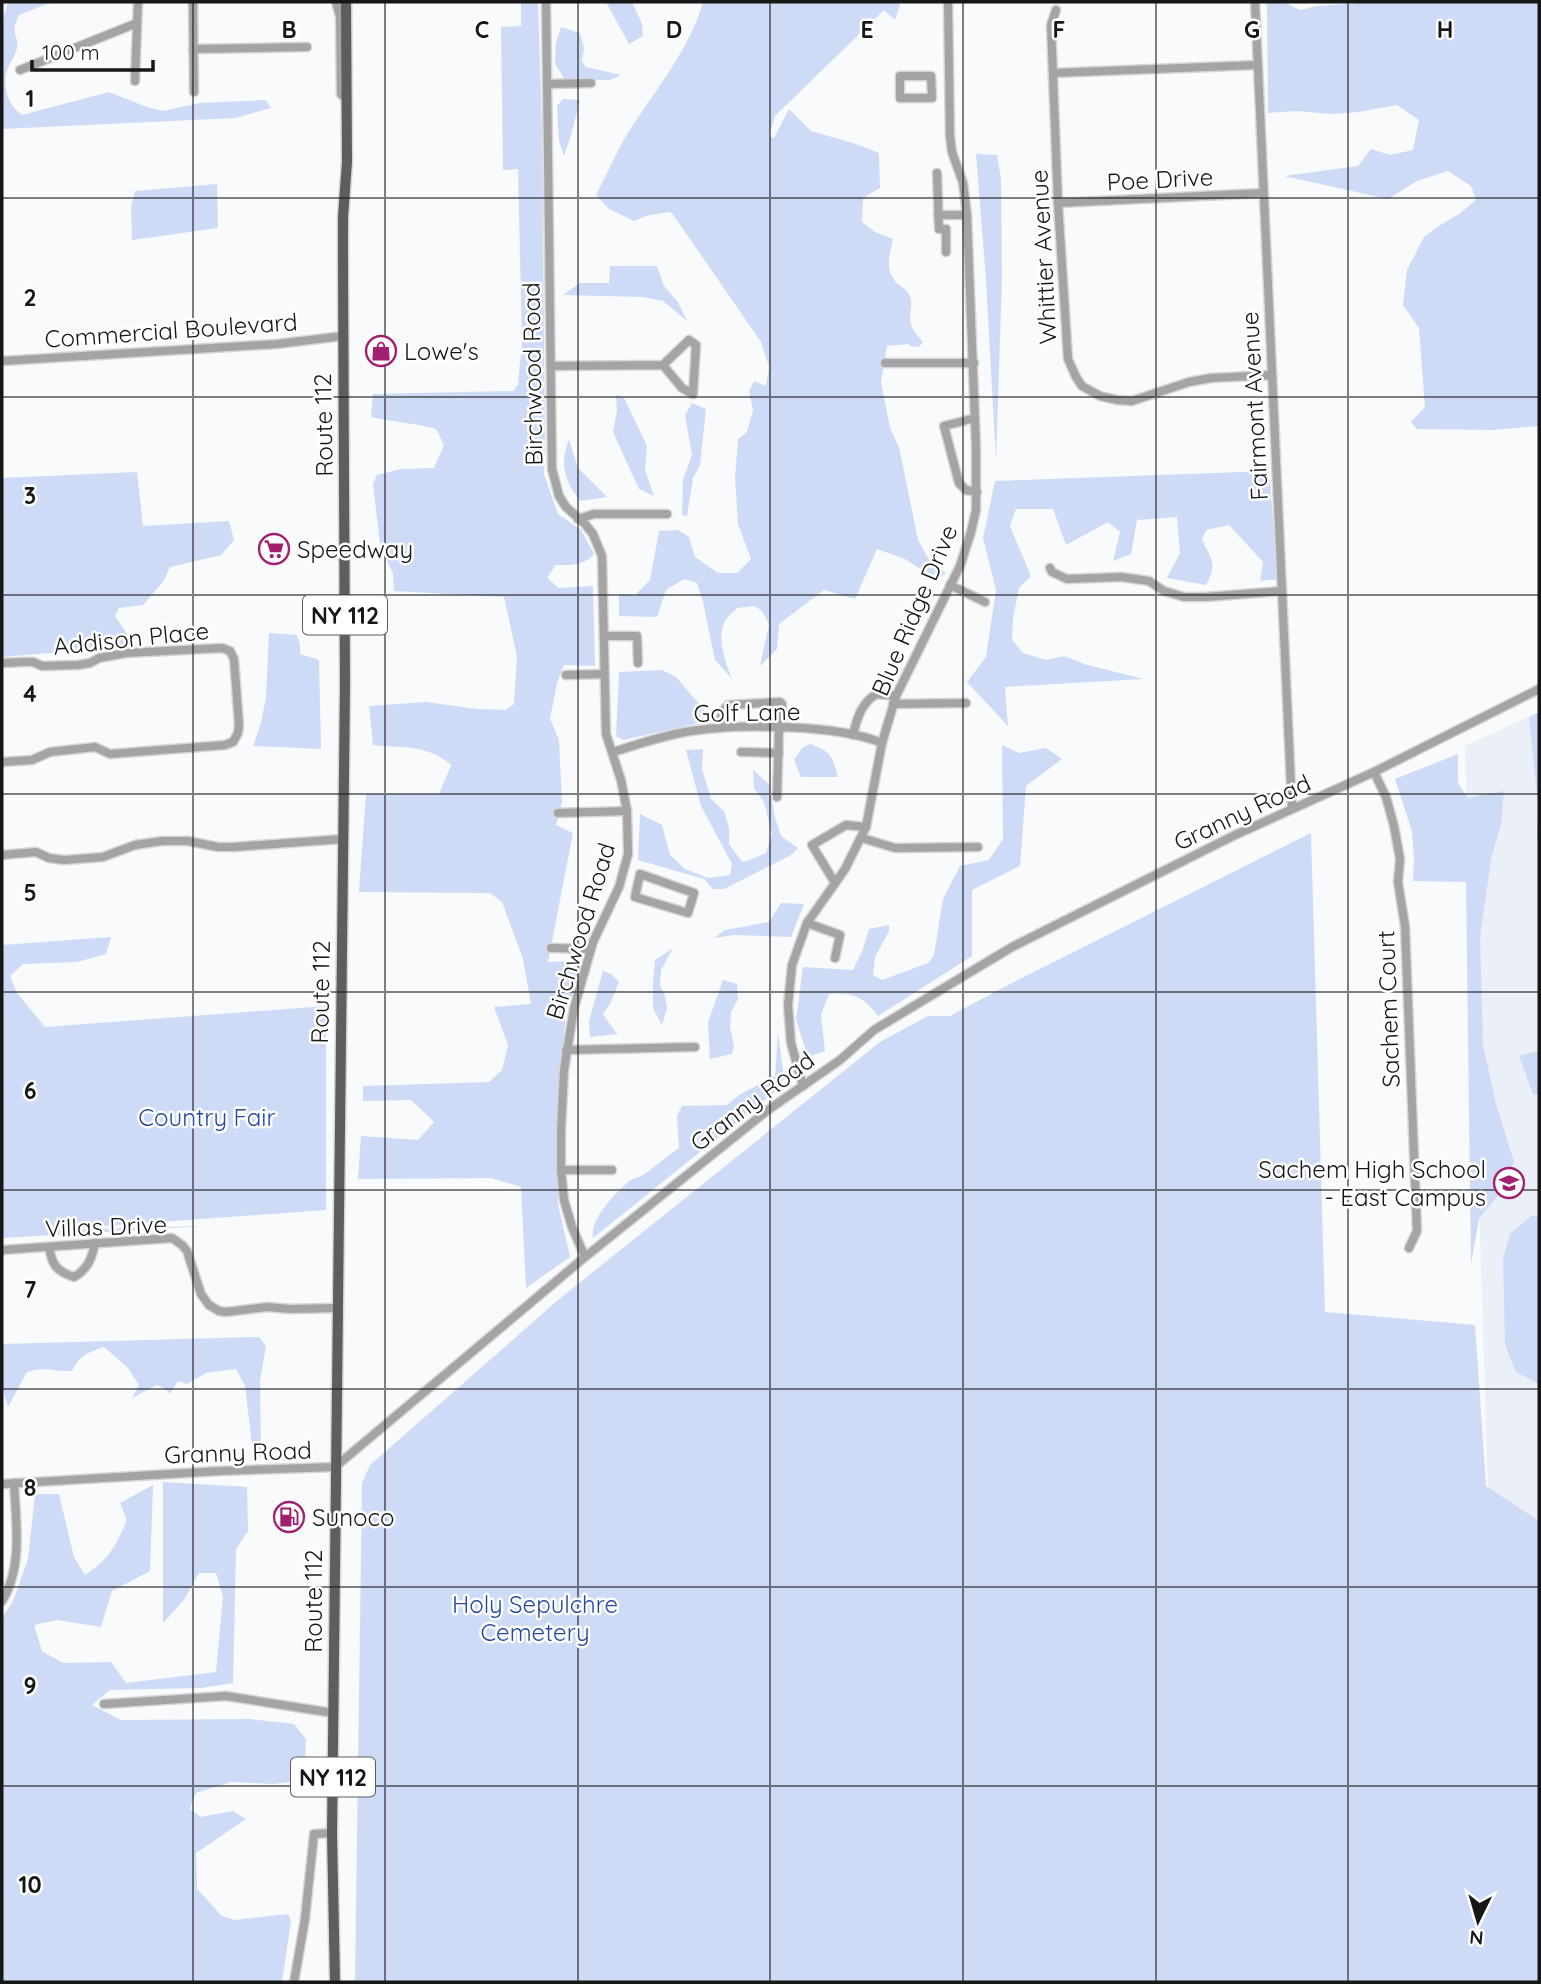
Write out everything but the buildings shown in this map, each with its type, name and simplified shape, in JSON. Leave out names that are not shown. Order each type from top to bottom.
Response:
[{"type":"main road","name":"Route 112","points":[[335,1982],[332,1833],[345,664],[343,217],[347,162],[346,2]]},
{"type":"street","points":[[135,81],[138,2]]},
{"type":"street","points":[[193,2],[194,92]]},
{"type":"street","points":[[335,2],[340,17],[341,94],[346,100]]},
{"type":"street","name":"Birchwood Road","points":[[546,2],[551,457],[554,484],[559,496],[593,534],[602,556],[606,734],[621,780],[627,811],[628,854],[625,867],[592,949],[574,1008],[566,1049],[561,1170],[564,1200],[585,1256]]},
{"type":"street","name":"Blue Ridge Drive","points":[[803,1086],[790,1043],[788,1005],[792,965],[807,923],[845,869],[862,838],[894,700],[960,566],[971,533],[977,492],[967,215],[963,183],[952,152],[948,2]]},
{"type":"street","name":"Fairmont Avenue","points":[[1255,2],[1292,809]]},
{"type":"street","name":"Whittier Avenue","points":[[1056,10],[1051,25],[1058,204],[1068,359],[1076,377],[1082,386],[1100,396],[1132,401],[1189,382],[1211,378],[1272,375]]},
{"type":"street","points":[[20,70],[137,23]]},
{"type":"street","points":[[193,49],[307,47]]},
{"type":"street","points":[[1053,73],[1257,65]]},
{"type":"street","points":[[932,98],[931,76],[900,76],[900,98],[932,98],[949,98]]},
{"type":"street","points":[[547,83],[591,83]]},
{"type":"street","points":[[937,173],[939,229],[946,229],[946,252]]},
{"type":"street","name":"Poe Drive","points":[[1058,204],[1263,193]]},
{"type":"street","points":[[938,215],[967,215]]},
{"type":"street","name":"Commercial Boulevard","points":[[2,361],[277,344],[343,336]]},
{"type":"street","points":[[551,366],[663,365],[689,340],[696,345],[693,394],[682,388],[663,365]]},
{"type":"street","points":[[885,363],[974,363]]},
{"type":"street","points":[[975,418],[944,426],[959,483],[966,490],[977,492]]},
{"type":"street","points":[[578,519],[594,514],[667,514]]},
{"type":"street","points":[[1050,568],[1052,572],[1067,579],[1102,577],[1149,580],[1164,592],[1184,597],[1282,591]]},
{"type":"street","points":[[950,585],[985,602]]},
{"type":"street","points":[[604,636],[637,636],[638,663]]},
{"type":"street","name":"Addison Place","points":[[2,663],[78,665],[126,653],[222,648],[230,651],[234,659],[239,725],[233,743],[225,745],[110,754],[95,747],[50,752],[32,760],[2,762]]},
{"type":"street","points":[[566,675],[604,674]]},
{"type":"street","name":"Granny Road","points":[[2,1484],[220,1471],[335,1468],[585,1256],[768,1110],[839,1060],[874,1030],[1012,947],[1233,836],[1374,772],[1539,689]]},
{"type":"street","points":[[853,734],[859,713],[868,699],[876,694],[894,700],[966,703]]},
{"type":"street","points":[[720,728],[722,712],[728,705],[782,704],[777,797]]},
{"type":"street","name":"Golf Lane","points":[[613,752],[689,731],[720,728],[781,728],[853,734],[882,743]]},
{"type":"street","points":[[741,752],[779,752]]},
{"type":"street","name":"Sachem Court","points":[[1374,772],[1386,797],[1394,826],[1400,859],[1398,882],[1405,926],[1417,1231],[1409,1248]]},
{"type":"street","points":[[558,813],[627,811]]},
{"type":"street","points":[[835,883],[812,845],[846,825],[866,827]]},
{"type":"street","points":[[862,838],[895,848],[978,847]]},
{"type":"street","points":[[2,855],[36,852],[49,858],[64,860],[103,857],[135,845],[162,841],[188,841],[218,847],[343,839]]},
{"type":"street","points":[[625,867],[694,892],[688,913],[635,897],[640,874]]},
{"type":"street","points":[[807,923],[840,935],[835,958]]},
{"type":"street","points":[[551,948],[592,949]]},
{"type":"street","points":[[566,1049],[695,1047]]},
{"type":"street","points":[[561,1170],[612,1170]]},
{"type":"street","name":"Villas Drive","points":[[2,1250],[172,1238],[187,1251],[201,1294],[209,1305],[219,1311],[267,1307],[338,1308]]},
{"type":"street","points":[[49,1247],[52,1262],[62,1273],[74,1277],[83,1272],[92,1259],[96,1243]]},
{"type":"street","points":[[2,1601],[8,1591],[14,1569],[17,1532],[14,1483]]},
{"type":"street","points":[[104,1704],[226,1696],[333,1713]]},
{"type":"street","points":[[294,1982],[305,1920],[314,1835],[332,1833]]},
{"type":"shaded area","name":"Sachem High School - East Campus","points":[[1539,712],[1539,1623],[1492,1621],[1465,746]]},
{"type":"green space","points":[[8,2],[52,2],[19,15],[15,26],[17,48],[7,71],[5,86],[10,102],[22,115],[109,92],[163,111],[200,103],[266,100],[271,108],[235,118],[2,129],[2,22]]},
{"type":"green space","points":[[521,2],[538,2],[542,130],[544,474],[558,514],[581,530],[594,554],[582,563],[556,565],[547,578],[559,588],[593,586],[595,666],[564,665],[557,683],[550,719],[559,740],[562,802],[556,825],[573,833],[548,962],[585,961],[566,1011],[558,1114],[558,1204],[570,1257],[526,1288],[521,1187],[491,1178],[358,1179],[361,1136],[418,1140],[434,1122],[411,1100],[363,1101],[363,1086],[489,1082],[502,1070],[508,1045],[494,1007],[531,1004],[523,959],[502,902],[490,893],[359,892],[366,794],[439,794],[451,765],[424,751],[373,745],[369,706],[426,702],[506,710],[514,704],[517,656],[504,597],[394,591],[393,574],[380,544],[373,484],[377,475],[401,469],[434,468],[444,445],[436,429],[371,417],[373,394],[514,391],[518,384],[522,343],[518,169],[503,170],[501,27],[521,26]]},
{"type":"green space","points":[[606,2],[632,2],[642,24],[643,36],[629,44]]},
{"type":"green space","points":[[703,2],[898,2],[900,5],[895,20],[884,10],[775,116],[769,136],[774,138],[789,109],[811,131],[879,153],[880,188],[863,198],[862,222],[875,232],[893,239],[889,269],[894,280],[909,295],[911,325],[923,342],[919,347],[909,344],[887,346],[881,382],[890,428],[899,447],[918,540],[929,560],[946,573],[937,580],[905,559],[877,549],[855,599],[824,590],[779,624],[777,649],[760,666],[769,624],[762,611],[755,606],[737,608],[725,621],[721,635],[732,679],[715,660],[697,583],[684,579],[666,590],[657,617],[619,616],[619,594],[635,595],[650,580],[659,531],[678,530],[689,537],[695,557],[718,573],[737,573],[751,559],[738,524],[735,478],[738,439],[747,432],[753,410],[749,391],[754,381],[766,386],[769,367],[761,342],[672,213],[646,216],[634,221],[609,209],[596,195],[624,140],[680,54]]},
{"type":"green space","points":[[1267,2],[1284,2],[1300,10],[1317,6],[1375,2],[1539,2],[1539,426],[1492,430],[1417,429],[1411,422],[1425,407],[1419,328],[1403,305],[1407,270],[1424,237],[1476,200],[1471,186],[1448,171],[1417,181],[1388,199],[1284,176],[1358,166],[1371,149],[1390,155],[1413,150],[1419,120],[1397,105],[1331,114],[1297,111],[1268,113]]},
{"type":"green space","points":[[561,27],[580,33],[584,48],[582,61],[586,67],[621,75],[610,80],[565,80],[555,64],[556,43]]},
{"type":"green space","points":[[563,99],[580,100],[564,156],[559,141],[557,106]]},
{"type":"green space","points":[[976,154],[997,155],[1001,179],[1002,276],[996,461],[986,280]]},
{"type":"green space","points":[[217,184],[218,228],[132,240],[131,207],[135,191]]},
{"type":"green space","points":[[610,266],[657,266],[664,286],[678,302],[687,321],[663,301],[643,297],[563,295],[580,283],[609,283]]},
{"type":"green space","points":[[616,395],[624,398],[647,446],[645,470],[654,496],[639,489],[613,432],[617,411]]},
{"type":"green space","points":[[692,403],[706,409],[700,465],[693,478],[687,516],[682,515],[683,480],[692,455],[685,415]]},
{"type":"green space","points":[[569,440],[578,468],[607,497],[580,501],[575,494],[567,479],[564,465]]},
{"type":"green space","points":[[1269,471],[1278,579],[1260,581],[1263,562],[1229,525],[1206,530],[1202,539],[1212,566],[1206,585],[1167,578],[1180,553],[1177,517],[1137,520],[1131,554],[1113,561],[1120,532],[1108,522],[1066,545],[1053,509],[1016,509],[1010,526],[1031,576],[1019,588],[1012,640],[1023,653],[1046,660],[1064,656],[1087,665],[1144,679],[1005,687],[1008,726],[967,682],[986,657],[996,590],[983,538],[995,481]]},
{"type":"green space","points":[[137,472],[143,526],[229,521],[234,540],[221,555],[170,567],[163,582],[143,605],[119,608],[115,616],[135,646],[2,657],[2,478]]},
{"type":"green space","points":[[269,633],[297,635],[300,654],[319,660],[321,749],[253,746],[266,697]]},
{"type":"green space","points":[[662,670],[676,677],[705,711],[704,722],[623,740],[616,736],[619,672]]},
{"type":"green space","points":[[1539,712],[1539,850],[1538,804],[1529,717]]},
{"type":"green space","points":[[810,744],[830,756],[838,777],[801,777],[794,760],[802,748]]},
{"type":"green space","points":[[1002,745],[1019,753],[1046,748],[1062,759],[1026,786],[1020,866],[972,890],[972,956],[878,1016],[857,997],[829,994],[821,1015],[825,1051],[808,1057],[796,1020],[803,967],[853,970],[869,929],[889,925],[889,931],[875,957],[873,975],[882,980],[928,963],[934,955],[943,899],[960,866],[989,860],[1003,839]]},
{"type":"green space","points":[[703,749],[702,769],[711,799],[724,811],[729,828],[729,844],[742,862],[766,853],[772,834],[764,802],[754,788],[753,770],[769,784],[781,836],[798,848],[791,855],[724,889],[713,889],[704,879],[638,860],[640,814],[662,825],[670,855],[685,869],[708,878],[730,875],[732,864],[701,806],[686,750]]},
{"type":"green space","points":[[1458,754],[1458,783],[1468,798],[1504,791],[1501,824],[1491,859],[1480,938],[1483,1045],[1496,1104],[1514,1162],[1500,1193],[1479,1219],[1471,1264],[1466,882],[1413,881],[1412,831],[1395,779]]},
{"type":"green space","name":"Holy Sepulchre Cemetery","points":[[1311,833],[1325,1312],[1475,1325],[1486,1486],[1539,1521],[1539,1982],[355,1982],[362,1483],[370,1465],[558,1300],[880,1042],[928,1016],[950,1016]]},
{"type":"green space","points":[[781,903],[804,904],[791,937],[734,935],[714,938],[725,930],[769,922]]},
{"type":"green space","name":"Country Fair","points":[[111,937],[106,954],[77,962],[23,964],[10,976],[17,993],[45,1027],[326,1006],[326,1210],[49,1230],[206,1226],[2,1238],[2,945]]},
{"type":"green space","points":[[673,948],[661,970],[660,985],[667,1008],[662,1025],[653,1008],[655,960]]},
{"type":"green space","points":[[603,971],[619,982],[603,1014],[617,1034],[590,1037],[589,1021]]},
{"type":"green space","points":[[723,980],[737,984],[738,999],[731,1012],[730,1027],[734,1046],[732,1054],[710,1059],[708,1022]]},
{"type":"green space","points":[[778,1032],[784,1078],[777,1090],[593,1238],[595,1223],[616,1193],[679,1148],[677,1116],[682,1106],[727,1105],[739,1095],[775,1076]]},
{"type":"green space","points":[[1539,1051],[1539,1095],[1533,1094],[1519,1056]]},
{"type":"green space","points":[[1531,1216],[1539,1216],[1539,1384],[1516,1372],[1505,1345],[1503,1259],[1510,1234]]},
{"type":"green space","points":[[259,1337],[266,1346],[260,1381],[261,1457],[253,1453],[245,1386],[236,1369],[206,1373],[187,1384],[178,1381],[170,1394],[157,1385],[132,1398],[139,1385],[128,1368],[104,1347],[85,1355],[72,1371],[45,1369],[27,1372],[8,1407],[2,1386],[2,1344]]},
{"type":"green space","points":[[163,1482],[247,1487],[248,1531],[236,1549],[233,1683],[201,1688],[110,1690],[92,1705],[121,1720],[250,1719],[294,1724],[306,1739],[305,1762],[292,1782],[231,1782],[196,1793],[190,1809],[201,1817],[233,1811],[246,1819],[196,1853],[197,1889],[222,1916],[235,1920],[288,1914],[291,1921],[282,1982],[2,1982],[2,1618],[13,1601],[28,1559],[35,1494],[59,1494],[74,1557],[85,1575],[106,1557],[119,1537],[127,1520],[120,1503],[153,1485],[150,1571],[112,1591],[101,1627],[57,1620],[34,1625],[42,1651],[63,1663],[111,1662],[126,1683],[216,1672],[223,1597],[216,1573],[199,1573],[184,1600],[163,1623]]},
{"type":"place","name":"Lowe's","points":[[381,351]]},
{"type":"place","name":"Speedway","points":[[274,549]]},
{"type":"place","name":"Sachem High School - East Campus","points":[[1509,1183]]},
{"type":"place","name":"Sunoco","points":[[289,1517]]}]
